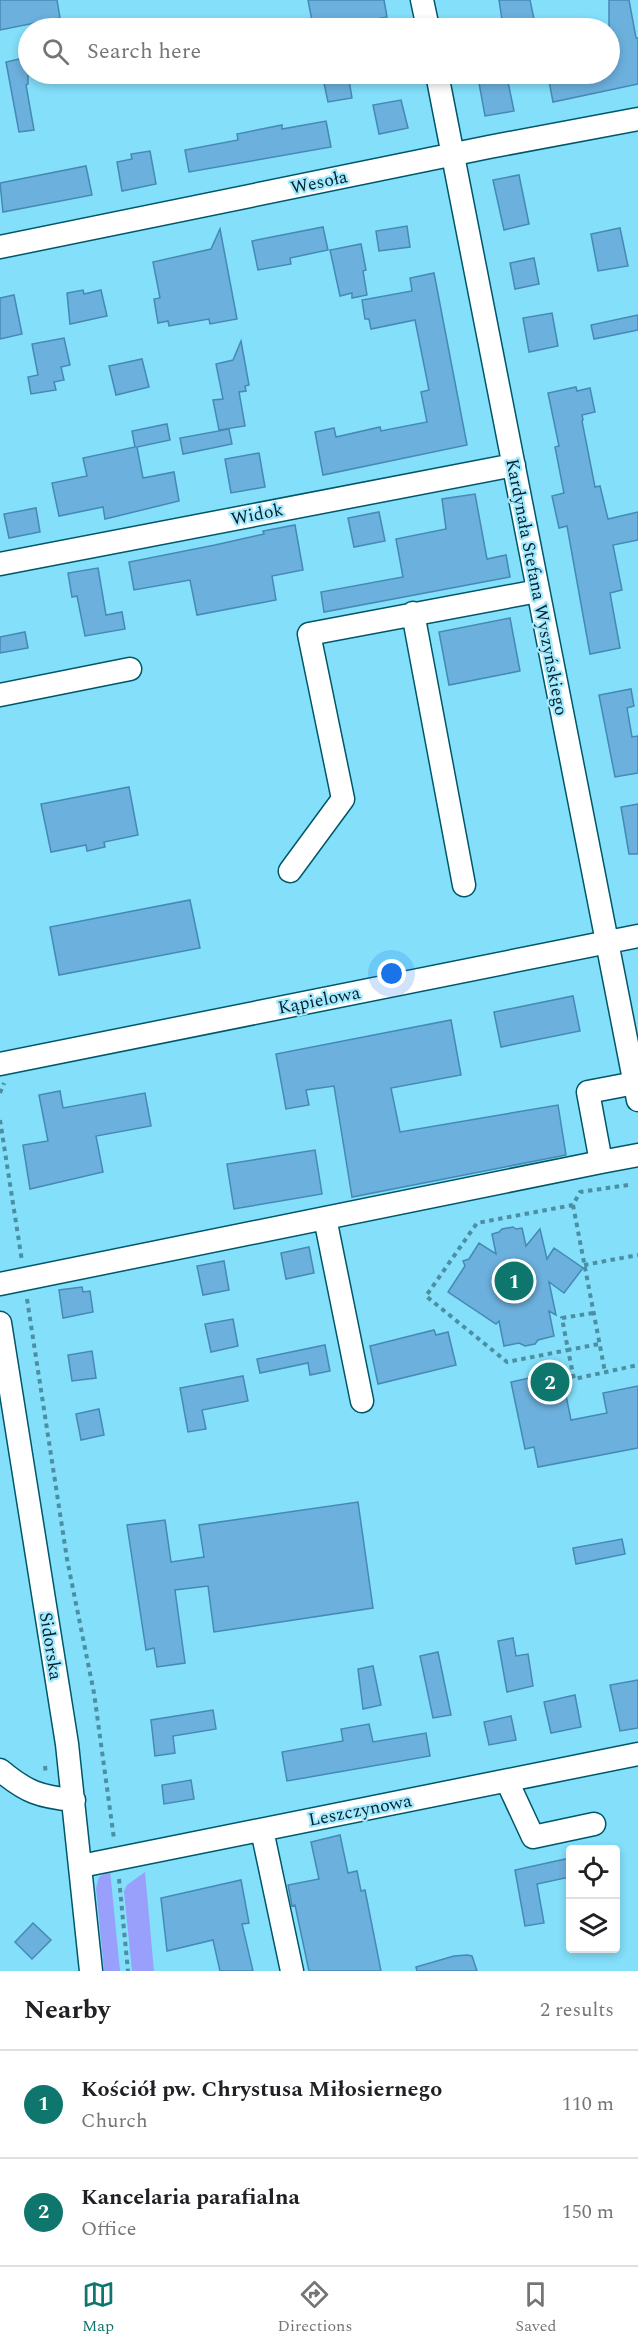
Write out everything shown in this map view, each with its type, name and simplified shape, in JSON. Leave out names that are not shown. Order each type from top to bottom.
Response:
[{"type":"street","points":[[422,0],[426,18]]},
{"type":"street","name":"Kardynała Stefana Wyszyńskiego","points":[[439,84],[636,1092]]},
{"type":"street","name":"Wesoła","points":[[0,248],[638,119]]},
{"type":"street","name":"Widok","points":[[0,564],[513,465]]},
{"type":"street","points":[[290,871],[343,799],[309,634],[538,591]]},
{"type":"street","points":[[414,613],[464,885]]},
{"type":"street","points":[[0,695],[130,669]]},
{"type":"street","name":"Kąpielowa","points":[[0,1064],[638,936]]},
{"type":"street","points":[[601,1162],[588,1092],[636,1092]]},
{"type":"street","points":[[0,1284],[638,1155]]},
{"type":"street","points":[[325,1218],[362,1401]]},
{"type":"street","name":"Sidorska","points":[[0,1323],[74,1800],[91,1971]]},
{"type":"street","name":"Leszczynowa","points":[[81,1866],[638,1754]]},
{"type":"street","points":[[0,1770],[19,1787],[49,1797],[74,1800]]},
{"type":"street","points":[[507,1780],[533,1838],[594,1824]]},
{"type":"street","points":[[262,1830],[292,1971]]},
{"type":"path","points":[[0,1120],[67,1559],[94,1693],[116,1848]]},
{"type":"path","points":[[605,1372],[573,1205],[580,1192],[628,1185]]},
{"type":"path","points":[[573,1205],[477,1223],[426,1296],[507,1362],[599,1344]]},
{"type":"path","points":[[584,1265],[638,1255]]},
{"type":"path","points":[[593,1312],[562,1318],[574,1378],[638,1365]]},
{"type":"path","points":[[119,1876],[128,1971]]},
{"type":"shaded area","points":[[110,1870],[120,1971],[104,1971],[96,1888],[99,1877]]},
{"type":"shaded area","points":[[145,1872],[154,1971],[132,1971],[124,1891],[127,1885]]},
{"type":"building","points":[[0,0],[57,0],[60,18],[18,18],[18,26],[0,30]]},
{"type":"building","points":[[308,0],[384,0],[387,17],[382,18],[311,18]]},
{"type":"building","points":[[499,0],[530,0],[534,18],[502,18]]},
{"type":"building","points":[[609,0],[629,0],[636,38],[638,38],[638,84],[553,102],[550,84],[620,84],[620,18],[609,18]]},
{"type":"building","points":[[18,59],[18,84],[28,84],[26,85],[34,130],[19,132],[6,62]]},
{"type":"building","points":[[324,84],[350,84],[352,98],[328,102]]},
{"type":"building","points":[[479,84],[508,84],[514,111],[485,116]]},
{"type":"building","points":[[401,100],[408,128],[379,134],[373,105]]},
{"type":"building","points":[[326,121],[331,147],[189,172],[185,150],[238,140],[237,134],[282,125],[282,129]]},
{"type":"building","points":[[150,151],[156,184],[122,191],[117,162],[132,159],[131,154]]},
{"type":"building","points":[[86,166],[92,195],[3,212],[0,183]]},
{"type":"building","points":[[519,175],[529,224],[504,230],[493,180]]},
{"type":"building","points":[[407,226],[410,247],[379,251],[376,231]]},
{"type":"building","points":[[323,227],[328,250],[290,258],[291,264],[258,270],[252,241]]},
{"type":"building","points":[[620,228],[628,266],[598,271],[591,234]]},
{"type":"building","points":[[220,229],[237,319],[210,324],[209,319],[169,326],[168,321],[158,323],[154,299],[160,298],[153,262],[211,249]]},
{"type":"building","points":[[361,244],[366,270],[363,271],[367,295],[352,298],[352,293],[340,296],[330,250]]},
{"type":"building","points":[[534,258],[539,284],[515,289],[510,263]]},
{"type":"building","points":[[434,273],[467,445],[323,475],[315,432],[334,428],[336,437],[380,427],[381,431],[427,422],[421,392],[429,390],[415,320],[371,329],[369,319],[365,319],[362,300],[412,291],[410,278]]},
{"type":"building","points":[[83,290],[84,294],[101,290],[107,316],[70,324],[67,293]]},
{"type":"building","points":[[14,295],[22,334],[0,339],[0,298]]},
{"type":"building","points":[[552,313],[558,346],[529,352],[523,318]]},
{"type":"building","points":[[638,315],[638,330],[594,339],[591,325]]},
{"type":"building","points":[[64,338],[70,365],[61,367],[64,380],[54,382],[56,390],[31,394],[28,377],[38,375],[32,344]]},
{"type":"building","points":[[241,341],[249,385],[245,386],[246,391],[239,392],[245,426],[219,430],[213,400],[223,399],[216,364],[233,360]]},
{"type":"building","points":[[142,359],[149,387],[116,395],[109,366]]},
{"type":"building","points":[[576,387],[577,391],[590,388],[595,412],[582,415],[582,421],[595,487],[600,486],[608,519],[638,512],[638,540],[613,545],[622,590],[610,593],[620,648],[590,654],[567,526],[559,528],[552,496],[564,493],[555,447],[559,446],[548,393]]},
{"type":"building","points":[[167,424],[170,440],[137,447],[143,478],[174,472],[179,501],[105,519],[103,507],[59,516],[52,483],[87,476],[83,458],[135,447],[132,431]]},
{"type":"building","points":[[229,429],[232,444],[183,454],[180,438]]},
{"type":"building","points":[[259,453],[265,487],[231,493],[225,459]]},
{"type":"building","points":[[475,494],[487,559],[506,555],[510,577],[324,612],[321,592],[403,577],[396,539],[446,529],[442,499]]},
{"type":"building","points":[[36,508],[40,532],[9,538],[4,514]]},
{"type":"building","points":[[379,512],[385,541],[354,547],[348,518]]},
{"type":"building","points":[[295,525],[303,570],[272,576],[276,600],[197,615],[190,580],[134,590],[129,562],[215,545],[264,534],[263,531]]},
{"type":"building","points":[[98,568],[106,615],[122,612],[125,629],[85,636],[77,596],[72,597],[68,573]]},
{"type":"building","points":[[510,618],[520,671],[449,685],[439,632]]},
{"type":"building","points":[[25,632],[28,648],[0,653],[0,637]]},
{"type":"building","points":[[631,689],[634,706],[627,708],[632,737],[638,736],[638,773],[615,777],[599,695]]},
{"type":"building","points":[[129,787],[138,835],[104,842],[105,847],[87,851],[86,845],[51,852],[41,804]]},
{"type":"building","points":[[638,804],[638,854],[629,854],[621,807]]},
{"type":"building","points":[[190,900],[200,948],[59,975],[50,927]]},
{"type":"building","points":[[573,996],[580,1031],[501,1047],[494,1012]]},
{"type":"building","points":[[451,1020],[461,1075],[391,1088],[400,1132],[558,1105],[566,1155],[352,1197],[334,1086],[306,1090],[309,1105],[286,1109],[276,1054]]},
{"type":"building","points":[[60,1091],[63,1108],[145,1093],[151,1126],[96,1136],[103,1172],[30,1189],[23,1145],[48,1141],[39,1095]]},
{"type":"building","points":[[315,1150],[322,1194],[234,1209],[227,1164]]},
{"type":"building","points":[[513,1227],[522,1228],[526,1246],[540,1229],[547,1259],[554,1248],[583,1268],[564,1293],[549,1282],[556,1315],[549,1311],[554,1336],[525,1346],[519,1343],[504,1346],[499,1321],[496,1324],[448,1292],[465,1266],[463,1261],[469,1259],[479,1243],[496,1254],[492,1234]]},
{"type":"building","points":[[309,1247],[314,1273],[286,1279],[281,1253]]},
{"type":"building","points":[[224,1261],[229,1290],[203,1295],[197,1266]]},
{"type":"building","points":[[82,1287],[83,1292],[90,1291],[93,1312],[63,1318],[59,1290]]},
{"type":"building","points":[[233,1319],[238,1346],[211,1352],[205,1324]]},
{"type":"building","points":[[434,1330],[436,1335],[448,1332],[456,1365],[378,1384],[370,1346]]},
{"type":"building","points":[[325,1345],[330,1371],[310,1375],[308,1363],[260,1373],[257,1359]]},
{"type":"building","points":[[92,1351],[96,1378],[72,1381],[68,1355]]},
{"type":"building","points":[[561,1371],[571,1420],[607,1413],[603,1393],[638,1386],[638,1448],[538,1467],[534,1447],[525,1449],[511,1382]]},
{"type":"building","points":[[243,1376],[248,1401],[202,1410],[206,1429],[188,1432],[180,1388]]},
{"type":"building","points":[[99,1409],[104,1435],[81,1440],[76,1414]]},
{"type":"building","points":[[358,1502],[373,1608],[214,1632],[208,1586],[175,1590],[185,1663],[157,1667],[154,1648],[146,1650],[127,1525],[165,1520],[171,1562],[204,1557],[199,1525]]},
{"type":"building","points":[[622,1539],[625,1554],[576,1564],[573,1548]]},
{"type":"building","points":[[513,1638],[516,1656],[528,1654],[533,1686],[507,1692],[498,1641]]},
{"type":"building","points":[[438,1652],[451,1715],[433,1718],[420,1656]]},
{"type":"building","points":[[373,1666],[381,1705],[363,1709],[358,1669]]},
{"type":"building","points":[[638,1680],[638,1728],[620,1731],[610,1685]]},
{"type":"building","points":[[575,1695],[581,1727],[551,1733],[544,1702]]},
{"type":"building","points":[[213,1710],[216,1729],[173,1736],[175,1753],[155,1756],[151,1720]]},
{"type":"building","points":[[511,1716],[516,1740],[489,1745],[484,1722]]},
{"type":"building","points":[[369,1724],[373,1742],[426,1733],[430,1756],[287,1781],[282,1752],[343,1741],[341,1729]]},
{"type":"building","points":[[191,1780],[194,1799],[164,1804],[162,1785]]},
{"type":"building","points":[[340,1835],[348,1873],[357,1871],[361,1891],[365,1890],[381,1971],[309,1971],[295,1905],[292,1906],[288,1885],[319,1879],[311,1842]]},
{"type":"building","points":[[566,1859],[566,1878],[537,1884],[544,1923],[525,1926],[515,1870]]},
{"type":"building","points":[[241,1880],[249,1923],[242,1924],[253,1971],[220,1971],[213,1940],[167,1951],[161,1898]]},
{"type":"building","points":[[33,1923],[51,1940],[32,1959],[15,1942]]},
{"type":"building","points":[[454,1956],[472,1956],[477,1971],[417,1971],[416,1967]]},
{"type":"place","name":"Kościół pw. Chrystusa Miłosiernego","points":[[514,1281]]},
{"type":"place","name":"Kancelaria parafialna","points":[[550,1382]]}]
